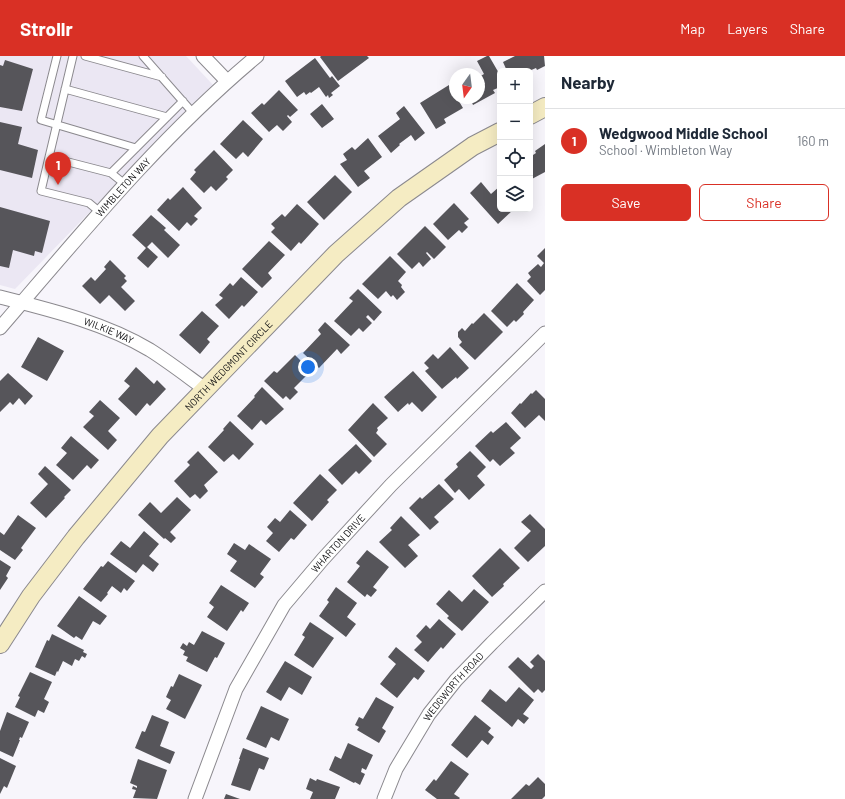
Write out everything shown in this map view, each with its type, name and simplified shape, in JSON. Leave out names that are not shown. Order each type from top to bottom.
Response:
[{"type":"street","points":[[203,56],[227,81]]},
{"type":"street","name":"WIMBLETON WAY","points":[[0,328],[126,185],[227,81],[257,56]]},
{"type":"street","points":[[533,113],[545,107]]},
{"type":"street","name":"NORTH WEDGMONT CIRCLE","points":[[0,644],[31,596],[76,537],[160,436],[336,254],[399,198],[473,146],[497,134]]},
{"type":"street","name":"WILKIE WAY","points":[[0,297],[58,311],[116,333],[150,350],[205,389]]},
{"type":"street","name":"WHARTON DRIVE","points":[[195,799],[236,690],[284,605],[323,559],[391,485],[545,333]]},
{"type":"street","name":"WEDGWORTH ROAD","points":[[384,799],[396,769],[429,714],[456,680],[492,642],[545,591]]},
{"type":"lane","points":[[57,56],[41,120],[136,148]]},
{"type":"lane","points":[[72,56],[41,191],[89,203],[101,213]]},
{"type":"lane","points":[[85,56],[162,77]]},
{"type":"lane","points":[[143,56],[194,114]]},
{"type":"lane","points":[[65,89],[167,117]]},
{"type":"lane","points":[[111,174],[183,101]]},
{"type":"lane","points":[[49,157],[111,174],[126,185]]},
{"type":"shaded area","points":[[0,56],[186,56],[213,85],[15,289],[0,285]]},
{"type":"building","points":[[367,56],[369,58],[338,81],[320,57]]},
{"type":"building","points":[[489,56],[497,70],[497,88],[493,90],[495,93],[485,98],[485,68],[481,68],[477,61]]},
{"type":"building","points":[[515,56],[544,56],[545,66],[537,70],[536,68],[533,69],[533,68],[506,68],[503,62]]},
{"type":"building","points":[[315,58],[330,78],[332,76],[340,86],[331,93],[333,95],[329,98],[328,95],[326,97],[319,87],[311,93],[310,92],[306,95],[304,92],[297,97],[285,81]]},
{"type":"building","points":[[5,60],[33,69],[22,111],[0,107],[0,65],[3,66]]},
{"type":"building","points":[[449,85],[449,104],[461,104],[463,108],[444,119],[446,123],[436,129],[420,103]]},
{"type":"building","points":[[279,90],[298,110],[290,117],[288,115],[287,116],[292,122],[283,131],[277,125],[269,132],[251,113],[262,103],[264,105]]},
{"type":"building","points":[[322,104],[334,119],[322,128],[310,114]]},
{"type":"building","points":[[404,106],[425,133],[415,141],[411,135],[399,144],[400,145],[391,153],[378,136],[400,119],[396,113]]},
{"type":"building","points":[[243,120],[263,139],[248,157],[243,152],[236,159],[220,144]]},
{"type":"building","points":[[0,122],[22,127],[18,144],[38,150],[32,178],[0,170]]},
{"type":"building","points":[[368,138],[382,157],[364,171],[370,178],[358,187],[340,164],[347,160],[343,154],[352,147],[355,150]]},
{"type":"building","points":[[545,144],[545,172],[533,178],[533,155],[536,153],[535,151]]},
{"type":"building","points":[[214,150],[233,170],[226,177],[228,179],[216,191],[211,186],[204,193],[190,179],[196,172],[194,170]]},
{"type":"building","points":[[335,175],[352,192],[324,220],[307,202]]},
{"type":"building","points":[[481,182],[491,194],[497,189],[497,212],[511,212],[498,224],[470,193]]},
{"type":"building","points":[[183,187],[202,208],[194,216],[198,219],[191,226],[187,222],[179,231],[157,210],[168,198],[170,200]]},
{"type":"building","points":[[454,203],[469,219],[464,223],[468,227],[462,233],[459,230],[448,240],[433,224]]},
{"type":"building","points":[[297,204],[319,224],[301,244],[299,242],[291,251],[271,232],[275,228],[271,224],[282,214],[285,217]]},
{"type":"building","points":[[0,207],[50,221],[42,253],[35,251],[34,256],[13,250],[9,268],[0,266]]},
{"type":"building","points":[[151,215],[166,228],[164,230],[180,245],[168,258],[152,242],[147,247],[158,257],[148,268],[137,258],[146,248],[132,235]]},
{"type":"building","points":[[425,226],[446,247],[434,259],[427,252],[426,253],[431,259],[423,267],[419,262],[412,269],[397,254]]},
{"type":"building","points":[[269,241],[285,255],[268,273],[272,278],[262,288],[242,269]]},
{"type":"building","points":[[545,248],[545,290],[540,295],[527,281],[531,277],[528,273],[538,264],[541,267],[544,263],[537,256]]},
{"type":"building","points":[[390,256],[406,272],[398,281],[402,285],[401,287],[405,292],[397,300],[393,295],[391,297],[386,291],[378,299],[362,284]]},
{"type":"building","points":[[110,260],[126,276],[124,278],[127,281],[121,287],[135,301],[125,311],[109,295],[100,304],[82,286],[91,277],[95,281],[106,269],[104,267]]},
{"type":"building","points":[[241,277],[258,292],[244,307],[242,305],[229,319],[215,305],[223,298],[219,295],[230,283],[233,286]]},
{"type":"building","points":[[517,283],[534,300],[516,322],[514,320],[507,327],[491,311]]},
{"type":"building","points":[[358,289],[382,312],[374,321],[368,315],[366,317],[372,323],[363,332],[359,328],[351,336],[334,321],[353,301],[349,298]]},
{"type":"building","points":[[202,311],[219,326],[207,339],[210,342],[200,354],[179,335]]},
{"type":"building","points":[[484,313],[503,332],[475,360],[459,345],[462,342],[458,337],[458,332],[462,328],[465,331]]},
{"type":"building","points":[[325,322],[350,345],[341,354],[337,349],[319,368],[303,353],[321,334],[318,330]]},
{"type":"building","points":[[38,337],[64,351],[47,381],[21,367]]},
{"type":"building","points":[[450,347],[469,368],[457,379],[456,377],[442,389],[425,371],[429,368],[424,363],[433,354],[438,359]]},
{"type":"building","points":[[295,355],[311,371],[294,388],[298,392],[290,400],[286,396],[283,399],[264,381],[274,371],[277,373]]},
{"type":"building","points":[[136,367],[154,384],[157,380],[166,389],[150,406],[147,403],[136,416],[118,399],[130,386],[124,381]]},
{"type":"building","points":[[413,371],[437,397],[422,412],[412,402],[409,405],[408,403],[398,412],[384,397]]},
{"type":"building","points":[[8,373],[33,396],[25,405],[19,398],[13,405],[10,402],[0,412],[0,381]]},
{"type":"building","points":[[262,387],[284,409],[266,425],[261,420],[252,430],[237,416],[255,397],[254,396]]},
{"type":"building","points":[[536,390],[545,399],[545,421],[539,415],[525,428],[511,413],[520,403],[521,404],[531,393],[532,394]]},
{"type":"building","points":[[100,400],[120,418],[108,431],[117,440],[108,450],[83,427],[94,416],[89,412]]},
{"type":"building","points":[[373,403],[388,418],[377,428],[378,430],[376,433],[387,444],[374,457],[348,430]]},
{"type":"building","points":[[230,421],[254,444],[239,460],[233,454],[224,462],[208,447],[224,430],[223,429]]},
{"type":"building","points":[[506,422],[521,438],[510,448],[515,453],[500,466],[493,459],[490,462],[475,446],[491,431],[493,433]]},
{"type":"building","points":[[71,436],[99,460],[91,469],[87,465],[73,480],[56,465],[67,453],[61,448]]},
{"type":"building","points":[[356,444],[372,461],[359,474],[356,471],[342,485],[328,470]]},
{"type":"building","points":[[198,451],[218,472],[204,485],[208,491],[200,499],[195,494],[190,498],[174,481],[190,465],[187,462]]},
{"type":"building","points":[[470,451],[486,467],[477,476],[485,485],[469,500],[459,489],[455,493],[444,480],[458,467],[456,464]]},
{"type":"building","points":[[45,466],[71,490],[46,518],[30,503],[48,484],[38,474]]},
{"type":"building","points":[[320,474],[337,490],[327,500],[329,502],[312,521],[293,503]]},
{"type":"building","points":[[439,484],[454,499],[434,517],[439,522],[430,530],[409,508],[420,497],[422,499]]},
{"type":"building","points":[[177,497],[191,510],[170,532],[176,538],[171,543],[165,538],[164,539],[138,515],[150,502],[161,513]]},
{"type":"building","points":[[290,510],[307,525],[294,540],[291,538],[279,552],[266,541],[273,533],[267,527],[275,518],[280,522]]},
{"type":"building","points":[[530,514],[545,529],[545,546],[528,562],[514,548],[531,531],[521,522]]},
{"type":"building","points":[[18,515],[36,528],[21,548],[23,550],[15,560],[0,550],[0,532],[4,535]]},
{"type":"building","points":[[401,516],[420,535],[408,545],[418,556],[405,568],[379,542],[392,530],[390,528]]},
{"type":"building","points":[[144,531],[159,544],[149,556],[159,564],[153,572],[143,564],[136,573],[110,554],[121,541],[130,548]]},
{"type":"building","points":[[234,543],[245,550],[249,544],[271,559],[260,574],[264,577],[255,588],[230,571],[237,561],[227,554]]},
{"type":"building","points":[[500,548],[520,568],[492,597],[472,576]]},
{"type":"building","points":[[367,550],[389,567],[373,587],[377,590],[371,597],[367,594],[365,597],[347,582],[360,566],[356,563]]},
{"type":"building","points":[[0,560],[11,567],[6,576],[8,578],[0,590]]},
{"type":"building","points":[[108,561],[135,581],[127,591],[124,588],[121,593],[112,586],[107,593],[108,594],[101,602],[83,589],[101,566],[103,567]]},
{"type":"building","points":[[221,585],[249,603],[243,612],[241,610],[227,631],[207,617],[214,607],[209,603]]},
{"type":"building","points":[[336,587],[357,603],[347,617],[356,624],[346,637],[319,616],[329,602],[327,600]]},
{"type":"building","points":[[474,589],[489,602],[462,631],[447,618],[449,616],[436,604],[449,590],[462,602]]},
{"type":"building","points":[[79,596],[107,616],[100,625],[93,621],[82,640],[76,636],[74,638],[57,626]]},
{"type":"building","points":[[439,619],[456,634],[443,649],[441,647],[428,662],[414,650],[422,642],[416,636],[426,625],[430,629]]},
{"type":"building","points":[[310,622],[334,638],[313,668],[294,655],[305,637],[302,635]]},
{"type":"building","points":[[202,631],[225,643],[207,672],[186,661],[188,657],[183,655],[185,651],[180,648],[183,643],[187,646],[189,642],[194,645]]},
{"type":"building","points":[[52,634],[84,650],[83,652],[87,654],[85,658],[82,656],[79,661],[75,659],[72,666],[63,661],[55,676],[35,667],[47,640],[49,641]]},
{"type":"building","points":[[396,647],[425,671],[418,680],[414,677],[397,698],[380,684],[396,664],[388,657]]},
{"type":"building","points":[[538,654],[545,661],[545,690],[542,693],[538,689],[534,693],[508,667],[518,657],[531,669],[534,666],[530,662]]},
{"type":"building","points":[[285,661],[312,677],[302,695],[289,687],[281,701],[266,692]]},
{"type":"building","points":[[30,672],[52,682],[44,699],[49,702],[44,713],[38,710],[35,717],[15,707],[20,697],[18,696]]},
{"type":"building","points":[[179,674],[202,685],[185,719],[166,709],[171,700],[166,697]]},
{"type":"building","points":[[519,687],[534,700],[523,714],[529,718],[524,724],[518,719],[512,727],[481,701],[490,689],[506,702]]},
{"type":"building","points":[[376,697],[394,707],[382,728],[386,731],[379,743],[357,730],[359,727],[355,725],[359,717],[363,719]]},
{"type":"building","points":[[261,706],[289,719],[279,741],[271,737],[266,748],[246,739]]},
{"type":"building","points":[[7,712],[29,722],[22,738],[20,737],[13,757],[0,751],[0,731]]},
{"type":"building","points":[[152,715],[169,722],[160,746],[175,752],[170,764],[135,748],[142,731],[145,732]]},
{"type":"building","points":[[475,715],[491,728],[488,732],[494,737],[488,745],[482,740],[467,758],[451,745]]},
{"type":"building","points":[[348,743],[373,755],[366,770],[362,768],[361,772],[365,774],[360,785],[329,770],[335,756],[341,759]]},
{"type":"building","points":[[243,748],[269,758],[264,770],[259,768],[250,791],[231,785]]},
{"type":"building","points":[[0,758],[16,766],[7,788],[4,786],[0,794]]},
{"type":"building","points":[[138,759],[167,770],[157,799],[133,798],[136,790],[132,789],[133,786],[137,788],[137,786],[130,783]]},
{"type":"building","points":[[451,761],[469,774],[454,794],[460,798],[459,799],[437,799],[425,790],[434,779],[436,781]]},
{"type":"building","points":[[538,777],[545,784],[545,796],[542,799],[511,799],[526,784],[529,786]]},
{"type":"building","points":[[310,778],[340,787],[335,799],[310,799],[313,792],[306,789]]},
{"type":"building","points":[[226,794],[240,799],[224,799]]},
{"type":"place","name":"Wedgwood Middle School","points":[[58,185]]}]
